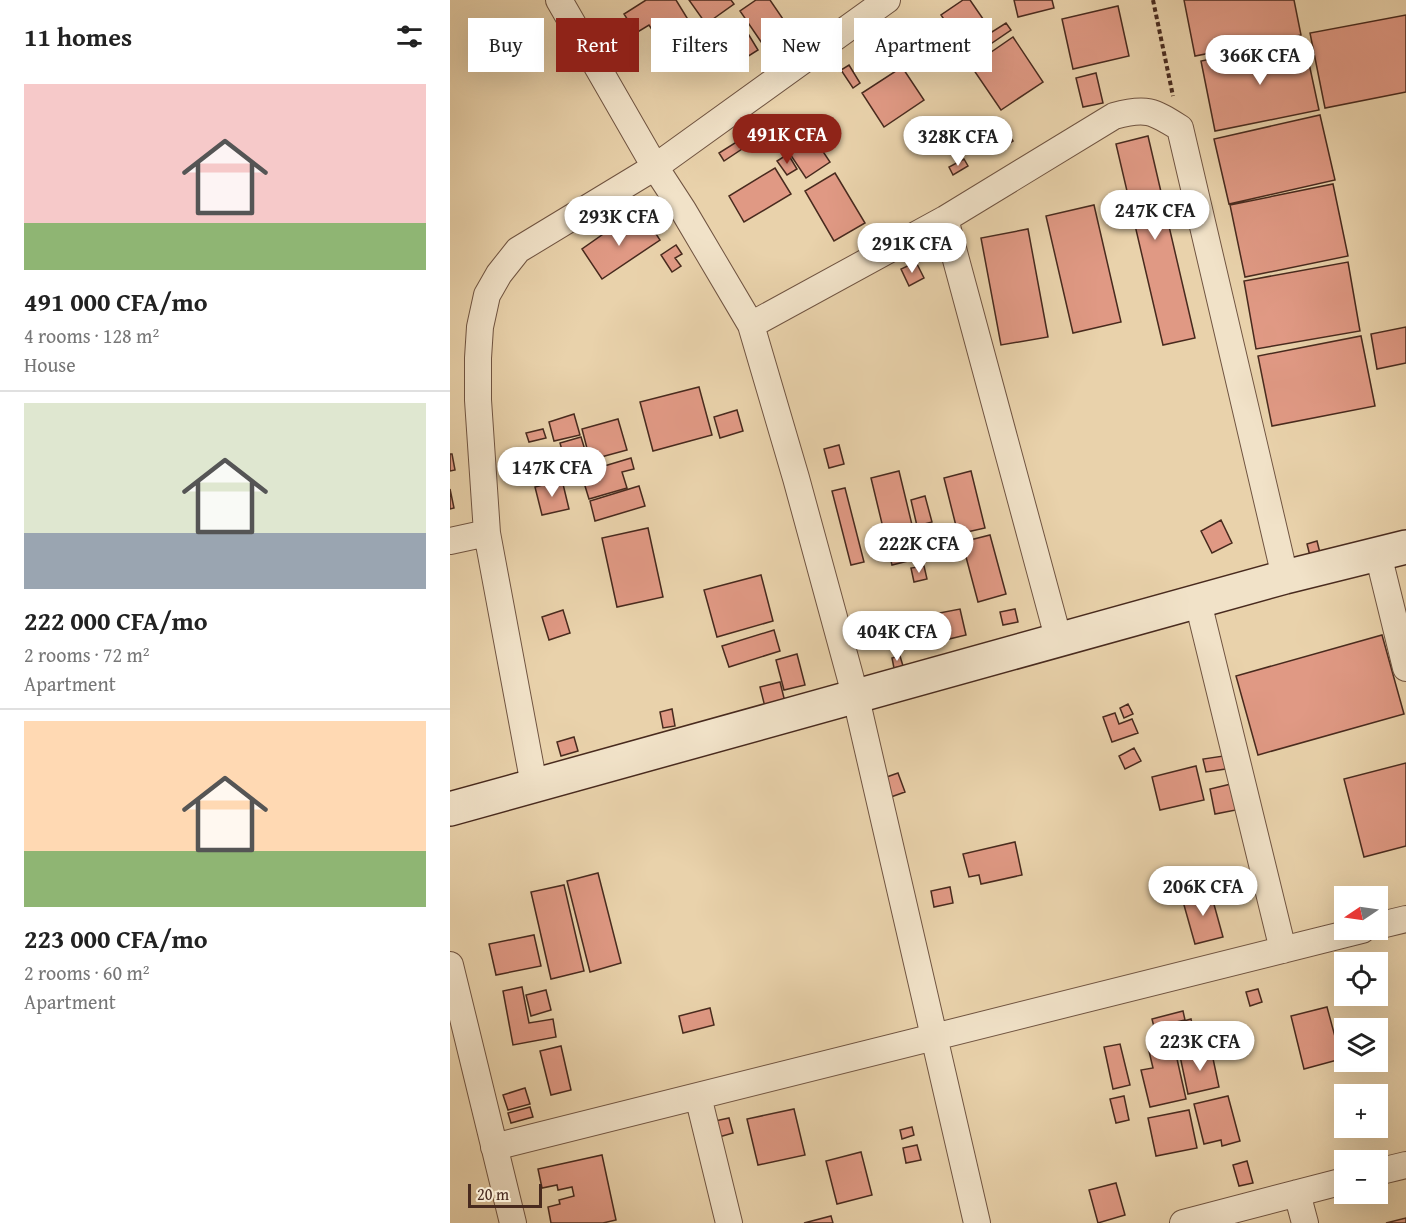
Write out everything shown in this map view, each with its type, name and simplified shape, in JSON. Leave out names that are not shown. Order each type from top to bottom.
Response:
[{"type":"street","points":[[559,0],[655,167],[751,325],[796,478],[856,698],[977,1223]]},
{"type":"street","points":[[534,785],[487,533],[478,400],[478,358],[480,327],[487,295],[499,274],[518,250],[655,167],[887,0]]},
{"type":"street","points":[[751,325],[945,219],[1113,116],[1143,110],[1155,113],[1180,128],[1285,577]]},
{"type":"street","points":[[945,219],[1059,641]]},
{"type":"street","points":[[450,541],[487,533]]},
{"type":"street","points":[[450,810],[1285,577],[1392,550],[1406,668]]},
{"type":"street","points":[[1198,602],[1282,950]]},
{"type":"street","points":[[1388,923],[1406,919]]},
{"type":"street","points":[[494,1147],[1334,937]]},
{"type":"street","points":[[450,965],[513,1223]]},
{"type":"street","points":[[698,1096],[729,1223]]},
{"type":"street","points":[[1388,1169],[1406,1165]]},
{"type":"street","points":[[1183,1223],[1334,1184]]},
{"type":"street","points":[[1297,1193],[1305,1223]]},
{"type":"path","points":[[1153,0],[1180,128]]},
{"type":"building","points":[[646,0],[676,0],[687,18],[651,18],[651,28],[649,25],[639,31],[639,18],[627,18],[624,14]]},
{"type":"building","points":[[689,0],[731,0],[734,4],[714,18],[702,18]]},
{"type":"building","points":[[756,0],[770,0],[782,18],[761,18],[761,42],[749,24],[749,18],[745,18],[740,11]]},
{"type":"building","points":[[963,0],[970,0],[982,18],[943,18],[941,15]]},
{"type":"building","points":[[1014,0],[1052,0],[1054,8],[1018,17]]},
{"type":"building","points":[[1184,0],[1294,0],[1301,35],[1195,56]]},
{"type":"building","points":[[1118,6],[1129,56],[1073,69],[1062,19]]},
{"type":"building","points":[[1406,15],[1406,92],[1325,108],[1310,33]]},
{"type":"building","points":[[1006,23],[1011,30],[992,43],[992,32]]},
{"type":"building","points":[[749,35],[758,50],[749,56]]},
{"type":"building","points":[[1013,37],[1043,82],[1001,110],[975,72],[992,72],[992,52]]},
{"type":"building","points":[[1304,40],[1319,110],[1215,131],[1201,61]]},
{"type":"building","points":[[849,65],[860,83],[853,88],[842,69]]},
{"type":"building","points":[[894,72],[905,72],[924,100],[884,127],[862,93]]},
{"type":"building","points":[[1096,73],[1103,103],[1083,107],[1076,78]]},
{"type":"building","points":[[1320,115],[1335,180],[1229,204],[1214,139]]},
{"type":"building","points":[[806,126],[830,162],[806,178],[782,142]]},
{"type":"building","points":[[1007,132],[1013,141],[1000,149],[994,140]]},
{"type":"building","points":[[1148,136],[1195,338],[1163,345],[1116,144]]},
{"type":"building","points":[[738,141],[742,149],[724,161],[719,153]]},
{"type":"building","points":[[788,154],[797,169],[787,175],[777,161]]},
{"type":"building","points":[[964,159],[968,166],[953,175],[949,167]]},
{"type":"building","points":[[775,168],[791,194],[744,222],[729,196]]},
{"type":"building","points":[[835,173],[865,223],[834,241],[805,191]]},
{"type":"building","points":[[1333,184],[1348,256],[1245,277],[1230,205]]},
{"type":"building","points":[[1094,205],[1121,322],[1073,333],[1046,216]]},
{"type":"building","points":[[647,220],[660,240],[602,279],[582,249],[619,223],[626,233]]},
{"type":"building","points":[[1028,229],[1048,337],[1001,345],[981,238]]},
{"type":"building","points":[[676,245],[682,254],[675,258],[681,266],[672,272],[661,255]]},
{"type":"building","points":[[916,262],[924,278],[909,286],[901,269]]},
{"type":"building","points":[[1348,262],[1360,331],[1256,349],[1244,281]]},
{"type":"building","points":[[1406,327],[1406,363],[1377,369],[1371,334]]},
{"type":"building","points":[[1361,336],[1375,406],[1272,426],[1258,356]]},
{"type":"building","points":[[699,387],[712,435],[653,451],[640,402]]},
{"type":"building","points":[[737,410],[743,431],[720,438],[714,417]]},
{"type":"building","points":[[574,414],[580,435],[554,441],[549,422]]},
{"type":"building","points":[[618,419],[627,450],[590,460],[582,429]]},
{"type":"building","points":[[543,429],[546,438],[529,442],[526,433]]},
{"type":"building","points":[[581,437],[589,463],[574,467],[571,459],[565,461],[560,443]]},
{"type":"building","points":[[839,445],[844,464],[829,468],[824,449]]},
{"type":"building","points":[[450,454],[452,454],[455,470],[450,471]]},
{"type":"building","points":[[631,458],[634,469],[622,472],[627,488],[589,499],[581,473]]},
{"type":"building","points":[[899,471],[920,558],[892,565],[871,478]]},
{"type":"building","points":[[971,471],[985,528],[958,534],[944,478]]},
{"type":"building","points":[[562,480],[569,509],[542,515],[535,487]]},
{"type":"building","points":[[639,486],[645,506],[595,521],[590,501]]},
{"type":"building","points":[[845,488],[864,562],[851,565],[832,491]]},
{"type":"building","points":[[450,489],[454,508],[450,509]]},
{"type":"building","points":[[925,496],[932,522],[917,526],[911,500]]},
{"type":"building","points":[[1221,520],[1232,543],[1212,553],[1201,531]]},
{"type":"building","points":[[648,528],[663,597],[617,607],[602,538]]},
{"type":"building","points":[[990,535],[1006,594],[978,602],[962,542]]},
{"type":"building","points":[[1317,541],[1321,557],[1311,560],[1307,544]]},
{"type":"building","points":[[924,566],[927,579],[914,582],[911,568]]},
{"type":"building","points":[[761,575],[773,621],[717,637],[704,590]]},
{"type":"building","points":[[960,609],[966,635],[945,640],[939,613]]},
{"type":"building","points":[[1015,609],[1018,622],[1003,625],[1000,612]]},
{"type":"building","points":[[563,610],[570,633],[549,640],[542,617]]},
{"type":"building","points":[[774,630],[780,651],[729,667],[722,646]]},
{"type":"building","points":[[1382,635],[1404,714],[1258,755],[1236,676]]},
{"type":"building","points":[[797,654],[805,685],[784,690],[776,660]]},
{"type":"building","points":[[900,656],[903,666],[894,668],[892,658]]},
{"type":"building","points":[[780,682],[785,702],[765,707],[760,687]]},
{"type":"building","points":[[1128,704],[1133,714],[1124,718],[1120,708]]},
{"type":"building","points":[[672,709],[675,726],[663,728],[660,712]]},
{"type":"building","points":[[1115,713],[1119,724],[1132,719],[1138,733],[1112,742],[1103,717]]},
{"type":"building","points":[[574,737],[578,751],[561,756],[557,742]]},
{"type":"building","points":[[1134,748],[1141,761],[1125,769],[1119,756]]},
{"type":"building","points":[[1230,755],[1232,768],[1206,772],[1203,759]]},
{"type":"building","points":[[1406,763],[1406,846],[1364,857],[1344,779]]},
{"type":"building","points":[[1196,766],[1204,800],[1160,810],[1152,777]]},
{"type":"building","points":[[898,773],[905,792],[888,798],[881,779]]},
{"type":"building","points":[[1231,784],[1236,810],[1215,814],[1210,789]]},
{"type":"building","points":[[1015,842],[1022,875],[981,884],[979,875],[969,877],[963,854]]},
{"type":"building","points":[[598,873],[621,963],[590,972],[567,881]]},
{"type":"building","points":[[564,885],[584,971],[551,979],[531,892]]},
{"type":"building","points":[[950,887],[953,903],[934,907],[931,891]]},
{"type":"building","points":[[1210,890],[1223,937],[1195,944],[1182,898]]},
{"type":"building","points":[[534,935],[541,966],[496,975],[489,944]]},
{"type":"building","points":[[522,987],[529,1023],[553,1019],[556,1037],[513,1045],[503,991]]},
{"type":"building","points":[[1258,989],[1262,1002],[1250,1006],[1246,992]]},
{"type":"building","points":[[546,990],[551,1010],[531,1016],[526,995]]},
{"type":"building","points":[[1327,1007],[1334,1033],[1334,1061],[1304,1069],[1291,1016]]},
{"type":"building","points":[[710,1008],[714,1025],[683,1033],[679,1016]]},
{"type":"building","points":[[1183,1011],[1185,1020],[1154,1027],[1152,1019]]},
{"type":"building","points":[[1191,1019],[1195,1038],[1177,1042],[1173,1024]]},
{"type":"building","points":[[1173,1041],[1186,1099],[1150,1107],[1141,1070],[1153,1068],[1148,1047]]},
{"type":"building","points":[[1120,1044],[1130,1085],[1113,1089],[1104,1047]]},
{"type":"building","points":[[561,1046],[571,1090],[551,1095],[540,1051]]},
{"type":"building","points":[[1211,1049],[1219,1087],[1188,1094],[1180,1056]]},
{"type":"building","points":[[525,1088],[530,1104],[508,1110],[503,1095]]},
{"type":"building","points":[[1124,1096],[1129,1120],[1116,1123],[1110,1099]]},
{"type":"building","points":[[1228,1096],[1240,1141],[1222,1146],[1221,1140],[1204,1144],[1194,1104]]},
{"type":"building","points":[[530,1107],[533,1117],[511,1123],[508,1113]]},
{"type":"building","points":[[794,1109],[805,1155],[758,1165],[747,1119]]},
{"type":"building","points":[[1189,1110],[1197,1148],[1156,1156],[1148,1118]]},
{"type":"building","points":[[729,1118],[733,1133],[719,1137],[715,1121]]},
{"type":"building","points":[[912,1127],[914,1135],[902,1139],[900,1130]]},
{"type":"building","points":[[917,1145],[921,1160],[906,1163],[903,1148]]},
{"type":"building","points":[[861,1152],[872,1195],[837,1204],[826,1161]]},
{"type":"building","points":[[602,1155],[616,1220],[603,1223],[551,1223],[548,1207],[560,1204],[559,1200],[574,1196],[572,1187],[558,1190],[557,1185],[542,1188],[538,1169]]},
{"type":"building","points":[[1247,1161],[1253,1183],[1239,1186],[1233,1165]]},
{"type":"building","points":[[1116,1183],[1125,1215],[1098,1223],[1089,1190]]},
{"type":"building","points":[[831,1216],[833,1223],[804,1223]]},
{"type":"building","points":[[1406,1218],[1406,1223],[1386,1223]]}]
